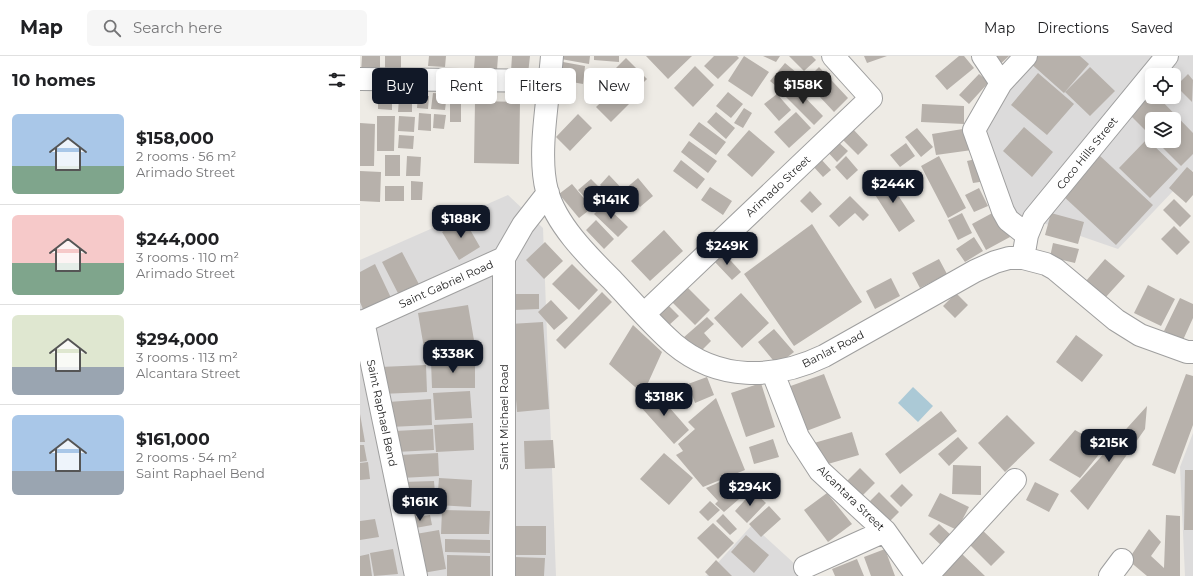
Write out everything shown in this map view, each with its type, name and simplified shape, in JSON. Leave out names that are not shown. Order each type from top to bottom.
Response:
[{"type":"street","name":"Banlat Road","points":[[551,68],[552,56]]},
{"type":"street","name":"Arimado Street","points":[[644,314],[871,98],[833,56]]},
{"type":"street","points":[[983,56],[1001,83]]},
{"type":"street","points":[[1026,56],[1001,83],[976,124],[974,133],[1003,211],[1011,223],[1027,234]]},
{"type":"street","name":"Coco Hills Street","points":[[1023,258],[1027,234],[1034,218],[1167,56]]},
{"type":"street","points":[[360,79],[505,81]]},
{"type":"street","name":"Banlat Road","points":[[548,104],[543,160],[548,193],[567,230],[579,245],[674,344],[690,356],[711,366],[729,372],[752,374],[773,373],[807,364],[824,356],[975,271],[1009,258],[1023,258],[1046,264],[1056,269],[1093,302],[1116,320],[1140,335],[1187,352],[1193,352]]},
{"type":"street","name":"Saint Gabriel Road","points":[[362,322],[504,258],[523,225],[548,193]]},
{"type":"street","name":"Saint Michael Road","points":[[504,258],[504,576]]},
{"type":"street","name":"Saint Raphael Bend","points":[[362,322],[416,576]]},
{"type":"street","name":"Alcantara Street","points":[[773,373],[798,437],[820,471],[885,531],[916,576]]},
{"type":"street","points":[[927,576],[1015,480]]},
{"type":"street","points":[[806,567],[885,531]]},
{"type":"shaded area","points":[[1032,56],[1193,56],[1193,170],[1118,249],[1008,211],[978,128]]},
{"type":"shaded area","points":[[508,195],[543,228],[556,576],[360,576],[360,260]]},
{"type":"shaded area","points":[[1193,433],[1193,576],[1185,576],[1180,467]]},
{"type":"shaded area","points":[[752,525],[808,576],[706,576]]},
{"type":"water","points":[[913,387],[933,406],[918,422],[898,403]]},
{"type":"building","points":[[362,56],[380,56],[380,68],[372,68],[372,74],[361,73]]},
{"type":"building","points":[[385,56],[401,56],[401,68],[385,68]]},
{"type":"building","points":[[429,56],[446,56],[445,67],[428,66]]},
{"type":"building","points":[[475,56],[498,56],[497,70],[497,68],[474,68]]},
{"type":"building","points":[[512,56],[530,56],[529,68],[511,68]]},
{"type":"building","points":[[555,56],[590,56],[589,64],[555,58]]},
{"type":"building","points":[[594,56],[619,56],[619,62],[594,60]]},
{"type":"building","points":[[646,56],[692,56],[668,79]]},
{"type":"building","points":[[714,56],[737,56],[739,58],[718,79],[704,66]]},
{"type":"building","points":[[744,56],[769,72],[752,97],[728,81]]},
{"type":"building","points":[[763,56],[780,56],[776,62]]},
{"type":"building","points":[[789,56],[812,56],[816,60],[804,71]]},
{"type":"building","points":[[864,56],[887,56],[867,63]]},
{"type":"building","points":[[959,56],[964,56],[974,68],[947,90],[935,76]]},
{"type":"building","points":[[990,56],[1009,56],[997,67]]},
{"type":"building","points":[[1034,56],[1080,56],[1089,64],[1064,93],[1029,62]]},
{"type":"building","points":[[626,58],[636,68],[616,68]]},
{"type":"building","points":[[563,62],[585,66],[583,84],[576,83],[576,68],[562,68]]},
{"type":"building","points":[[785,63],[797,73],[782,91],[770,81]]},
{"type":"building","points":[[695,66],[714,85],[693,107],[674,88]]},
{"type":"building","points":[[819,67],[848,98],[834,112],[805,81]]},
{"type":"building","points":[[1090,67],[1115,91],[1090,116],[1065,92]]},
{"type":"building","points":[[1038,73],[1074,104],[1047,135],[1011,105]]},
{"type":"building","points":[[979,74],[989,82],[969,104],[959,95]]},
{"type":"building","points":[[1188,74],[1193,80],[1192,102],[1181,91],[1181,81]]},
{"type":"building","points":[[793,85],[823,116],[814,125],[783,94]]},
{"type":"building","points":[[728,92],[743,104],[731,118],[716,106]]},
{"type":"building","points":[[433,93],[436,93],[436,104],[446,104],[445,110],[431,109]]},
{"type":"building","points":[[777,94],[791,110],[779,121],[764,104]]},
{"type":"building","points":[[429,96],[428,109],[417,108],[417,104],[428,104]]},
{"type":"building","points":[[1145,97],[1145,104],[1165,104],[1173,112],[1145,112],[1145,130],[1129,114]]},
{"type":"building","points":[[497,101],[505,102],[505,104],[520,104],[519,164],[474,163],[475,104],[497,104]]},
{"type":"building","points":[[378,104],[392,104],[392,110],[378,109]]},
{"type":"building","points":[[399,104],[412,104],[412,112],[398,112]]},
{"type":"building","points":[[450,104],[461,104],[461,122],[450,122]]},
{"type":"building","points":[[599,104],[629,104],[611,122],[596,107]]},
{"type":"building","points":[[922,104],[964,106],[964,124],[921,122]]},
{"type":"building","points":[[744,108],[752,113],[743,128],[734,123]]},
{"type":"building","points":[[716,112],[735,128],[726,139],[707,122]]},
{"type":"building","points":[[796,112],[811,128],[789,148],[774,132]]},
{"type":"building","points":[[419,113],[431,114],[431,131],[418,130]]},
{"type":"building","points":[[434,114],[446,115],[444,129],[433,128]]},
{"type":"building","points":[[578,114],[592,128],[570,151],[556,137]]},
{"type":"building","points":[[377,116],[395,116],[394,151],[377,151]]},
{"type":"building","points":[[399,116],[415,117],[414,132],[398,131]]},
{"type":"building","points":[[1181,121],[1193,133],[1193,154],[1181,166],[1163,148],[1181,148]]},
{"type":"building","points":[[699,122],[726,142],[716,155],[689,135]]},
{"type":"building","points":[[360,123],[375,124],[374,166],[360,166]]},
{"type":"building","points":[[851,127],[868,145],[858,155],[840,137]]},
{"type":"building","points":[[1024,127],[1053,152],[1032,177],[1003,151]]},
{"type":"building","points":[[917,128],[933,147],[921,157],[905,137]]},
{"type":"building","points":[[969,128],[972,150],[936,155],[932,134]]},
{"type":"building","points":[[749,130],[775,152],[752,177],[727,155]]},
{"type":"building","points":[[399,135],[414,136],[413,149],[398,148]]},
{"type":"building","points":[[834,138],[848,151],[837,162],[824,148]]},
{"type":"building","points":[[689,141],[717,161],[708,173],[681,152]]},
{"type":"building","points":[[1145,141],[1145,148],[1156,148],[1178,169],[1150,198],[1119,168]]},
{"type":"building","points":[[906,143],[915,156],[900,167],[890,155]]},
{"type":"building","points":[[385,155],[400,155],[400,176],[385,176]]},
{"type":"building","points":[[1099,155],[1153,205],[1116,245],[1062,195]]},
{"type":"building","points":[[407,156],[421,157],[420,176],[406,176]]},
{"type":"building","points":[[846,156],[858,170],[847,180],[835,167]]},
{"type":"building","points":[[939,156],[966,208],[948,218],[921,166]]},
{"type":"building","points":[[820,158],[831,170],[823,177],[812,165]]},
{"type":"building","points":[[980,158],[986,181],[973,183],[967,161]]},
{"type":"building","points":[[681,160],[705,179],[697,189],[673,171]]},
{"type":"building","points":[[1187,167],[1193,172],[1193,195],[1186,203],[1169,188]]},
{"type":"building","points":[[360,171],[381,172],[380,202],[360,201]]},
{"type":"building","points":[[609,175],[628,195],[619,204],[600,185]]},
{"type":"building","points":[[886,177],[915,221],[899,232],[870,187]]},
{"type":"building","points":[[638,178],[653,196],[640,207],[625,189]]},
{"type":"building","points":[[591,179],[606,194],[593,206],[578,190]]},
{"type":"building","points":[[411,181],[423,182],[422,200],[411,200]]},
{"type":"building","points":[[572,184],[592,208],[579,218],[559,194]]},
{"type":"building","points":[[385,186],[404,186],[404,201],[385,201]]},
{"type":"building","points":[[710,187],[732,201],[723,215],[701,200]]},
{"type":"building","points":[[979,188],[988,206],[974,212],[965,195]]},
{"type":"building","points":[[810,191],[822,204],[812,213],[800,201]]},
{"type":"building","points":[[850,196],[869,215],[863,221],[855,213],[839,227],[829,216]]},
{"type":"building","points":[[1174,199],[1191,216],[1180,227],[1163,210]]},
{"type":"building","points":[[604,204],[628,227],[618,237],[594,214]]},
{"type":"building","points":[[996,211],[1010,237],[986,250],[972,224]]},
{"type":"building","points":[[962,213],[972,233],[958,240],[948,220]]},
{"type":"building","points":[[1051,213],[1084,222],[1078,244],[1045,235]]},
{"type":"building","points":[[464,219],[480,247],[459,260],[442,232]]},
{"type":"building","points":[[596,220],[614,239],[604,249],[586,230]]},
{"type":"building","points":[[812,224],[862,302],[794,346],[744,274]]},
{"type":"building","points":[[1174,226],[1190,242],[1177,255],[1161,239]]},
{"type":"building","points":[[664,230],[683,251],[650,281],[631,261]]},
{"type":"building","points":[[974,237],[983,251],[965,262],[956,249]]},
{"type":"building","points":[[545,242],[563,261],[544,279],[526,260]]},
{"type":"building","points":[[1053,243],[1079,249],[1075,263],[1050,257]]},
{"type":"building","points":[[402,252],[422,290],[402,301],[382,262]]},
{"type":"building","points":[[723,252],[741,272],[732,280],[714,261]]},
{"type":"building","points":[[939,259],[947,274],[920,288],[912,273]]},
{"type":"building","points":[[1105,259],[1125,276],[1105,298],[1086,281]]},
{"type":"building","points":[[375,264],[393,302],[365,314],[360,302],[360,272]]},
{"type":"building","points":[[572,264],[598,290],[579,310],[552,284]]},
{"type":"building","points":[[891,278],[900,296],[875,309],[866,291]]},
{"type":"building","points":[[683,283],[710,310],[695,325],[668,298]]},
{"type":"building","points":[[1148,285],[1175,299],[1161,326],[1134,313]]},
{"type":"building","points":[[602,292],[612,302],[565,349],[556,340]]},
{"type":"building","points":[[741,293],[769,323],[742,348],[714,318]]},
{"type":"building","points":[[956,293],[968,305],[955,318],[943,306]]},
{"type":"building","points":[[512,294],[539,294],[539,309],[513,310]]},
{"type":"building","points":[[1180,298],[1193,304],[1193,318],[1183,340],[1164,331]]},
{"type":"building","points":[[551,300],[568,318],[554,330],[538,312]]},
{"type":"building","points":[[663,300],[679,316],[668,326],[653,310]]},
{"type":"building","points":[[468,305],[476,352],[426,360],[418,313]]},
{"type":"building","points":[[707,317],[714,324],[704,333],[711,341],[698,354],[683,338]]},
{"type":"building","points":[[543,322],[549,409],[517,412],[510,324]]},
{"type":"building","points":[[633,325],[662,352],[643,394],[609,364]]},
{"type":"building","points":[[774,329],[794,352],[777,365],[758,342]]},
{"type":"building","points":[[1076,335],[1103,355],[1082,382],[1056,362]]},
{"type":"building","points":[[431,361],[475,361],[475,388],[432,388]]},
{"type":"building","points":[[426,365],[427,392],[381,394],[380,367]]},
{"type":"building","points":[[824,374],[841,418],[801,433],[785,388]]},
{"type":"building","points":[[1186,374],[1193,376],[1193,425],[1175,474],[1152,465]]},
{"type":"building","points":[[707,377],[714,395],[695,403],[688,384]]},
{"type":"building","points":[[761,383],[775,427],[746,437],[731,393]]},
{"type":"building","points":[[470,391],[472,418],[435,420],[433,393]]},
{"type":"building","points":[[655,391],[689,430],[674,444],[639,405]]},
{"type":"building","points":[[716,398],[745,470],[703,487],[676,455],[683,451],[678,444],[695,429],[688,422]]},
{"type":"building","points":[[431,399],[432,425],[390,427],[388,402]]},
{"type":"building","points":[[1147,406],[1145,429],[1088,510],[1070,491]]},
{"type":"building","points":[[941,411],[957,431],[900,474],[885,454]]},
{"type":"building","points":[[360,414],[365,442],[360,442]]},
{"type":"building","points":[[1007,415],[1035,443],[1005,472],[978,443]]},
{"type":"building","points":[[473,423],[474,450],[436,452],[434,425]]},
{"type":"building","points":[[433,429],[434,450],[396,452],[395,431]]},
{"type":"building","points":[[1075,430],[1105,447],[1080,478],[1049,460]]},
{"type":"building","points":[[852,432],[859,455],[821,466],[814,443]]},
{"type":"building","points":[[958,437],[968,448],[949,466],[938,454]]},
{"type":"building","points":[[773,439],[779,457],[754,464],[749,447]]},
{"type":"building","points":[[553,440],[555,468],[525,469],[524,441]]},
{"type":"building","points":[[360,445],[364,445],[367,461],[360,462]]},
{"type":"building","points":[[438,453],[439,476],[401,478],[400,455]]},
{"type":"building","points":[[664,453],[693,478],[669,505],[640,479]]},
{"type":"building","points":[[368,462],[370,479],[360,480],[360,463]]},
{"type":"building","points":[[953,465],[981,466],[981,495],[952,494]]},
{"type":"building","points":[[860,468],[875,483],[859,499],[844,484]]},
{"type":"building","points":[[1185,470],[1193,470],[1193,530],[1184,530]]},
{"type":"building","points":[[731,477],[746,493],[724,512],[715,504],[718,501],[706,488]]},
{"type":"building","points":[[439,478],[472,480],[471,507],[437,505]]},
{"type":"building","points":[[434,481],[436,507],[404,508],[403,482]]},
{"type":"building","points":[[1035,482],[1059,494],[1049,512],[1026,500]]},
{"type":"building","points":[[902,484],[913,495],[901,507],[890,496]]},
{"type":"building","points":[[753,491],[766,503],[747,523],[735,511]]},
{"type":"building","points":[[879,492],[899,512],[885,526],[865,506]]},
{"type":"building","points":[[827,493],[852,524],[828,542],[804,510]]},
{"type":"building","points":[[940,493],[969,507],[957,530],[928,516]]},
{"type":"building","points":[[710,501],[720,510],[708,521],[699,512]]},
{"type":"building","points":[[769,506],[781,519],[761,537],[749,524]]},
{"type":"building","points":[[442,510],[490,511],[489,534],[441,534]]},
{"type":"building","points":[[723,514],[737,529],[730,535],[716,521]]},
{"type":"building","points":[[430,515],[432,525],[410,529],[408,519]]},
{"type":"building","points":[[1166,515],[1180,516],[1180,576],[1147,576],[1128,560],[1149,529],[1161,542],[1151,556],[1164,568]]},
{"type":"building","points":[[375,519],[379,537],[360,540],[360,521]]},
{"type":"building","points":[[713,523],[734,543],[718,559],[697,538]]},
{"type":"building","points":[[939,524],[952,536],[942,546],[929,534]]},
{"type":"building","points":[[514,526],[546,526],[546,555],[514,555]]},
{"type":"building","points":[[978,526],[1005,552],[991,566],[965,540]]},
{"type":"building","points":[[439,530],[446,569],[417,574],[410,535]]},
{"type":"building","points":[[746,535],[769,555],[754,573],[731,552]]},
{"type":"building","points":[[445,539],[490,540],[490,553],[445,552]]},
{"type":"building","points":[[393,549],[398,574],[374,576],[370,553]]},
{"type":"building","points":[[885,549],[895,576],[871,576],[864,557]]},
{"type":"building","points":[[369,554],[372,576],[360,576],[360,556]]},
{"type":"building","points":[[962,554],[985,576],[941,576]]},
{"type":"building","points":[[447,555],[490,556],[490,576],[447,576]]},
{"type":"building","points":[[514,557],[545,558],[544,576],[513,576]]},
{"type":"building","points":[[857,559],[864,576],[835,576],[832,569]]},
{"type":"building","points":[[716,560],[732,576],[709,576],[705,572]]}]
